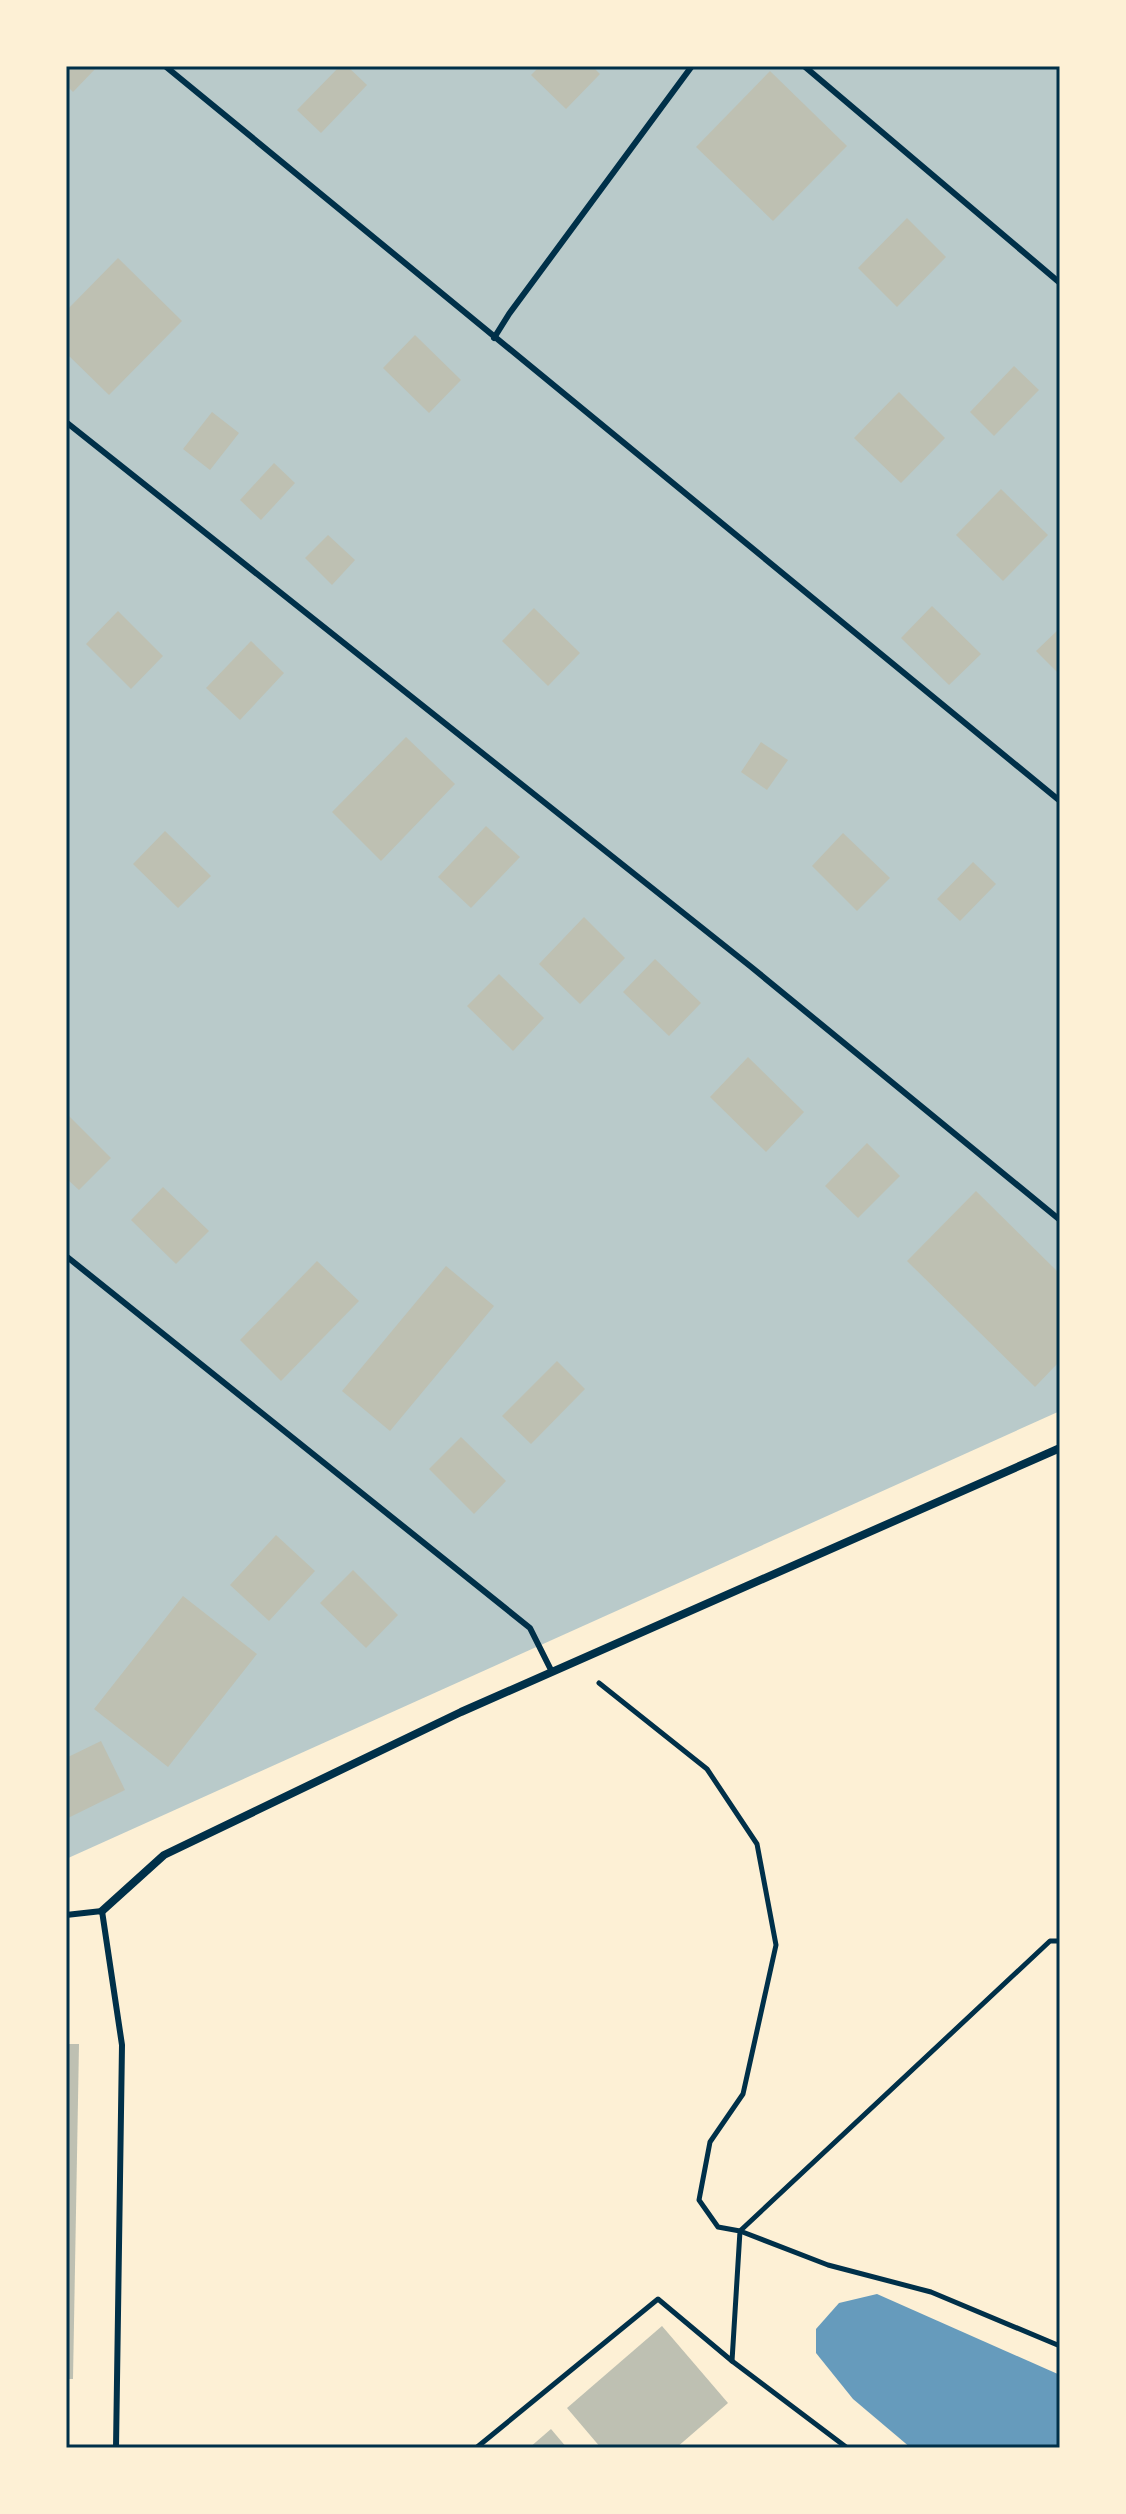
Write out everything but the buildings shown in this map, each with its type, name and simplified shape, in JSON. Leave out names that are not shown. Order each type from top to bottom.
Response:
[{"type":"street","points":[[102,1911],[164,1855],[461,1712],[1060,1448]]},
{"type":"lane","points":[[165,66],[1060,801]]},
{"type":"lane","points":[[494,338],[692,66]]},
{"type":"lane","points":[[804,66],[1060,283]]},
{"type":"lane","points":[[66,422],[737,956],[1060,1220]]},
{"type":"lane","points":[[66,1256],[530,1628],[552,1672]]},
{"type":"lane","points":[[66,1915],[102,1911],[122,2045],[116,2448]]},
{"type":"path","points":[[599,1683],[707,1769],[757,1844],[776,1945],[743,2094],[710,2142],[699,2200],[718,2227],[740,2231],[828,2265],[931,2292],[1060,2346]]},
{"type":"path","points":[[732,2361],[740,2231],[1050,1941],[1060,1941]]},
{"type":"path","points":[[476,2448],[658,2299],[732,2361],[846,2448]]},
{"type":"shaded area","points":[[66,66],[1060,66],[1060,1411],[66,1859]]},
{"type":"water","points":[[877,2294],[1060,2375],[1060,2448],[911,2448],[853,2399],[816,2353],[816,2329],[839,2303]]}]
